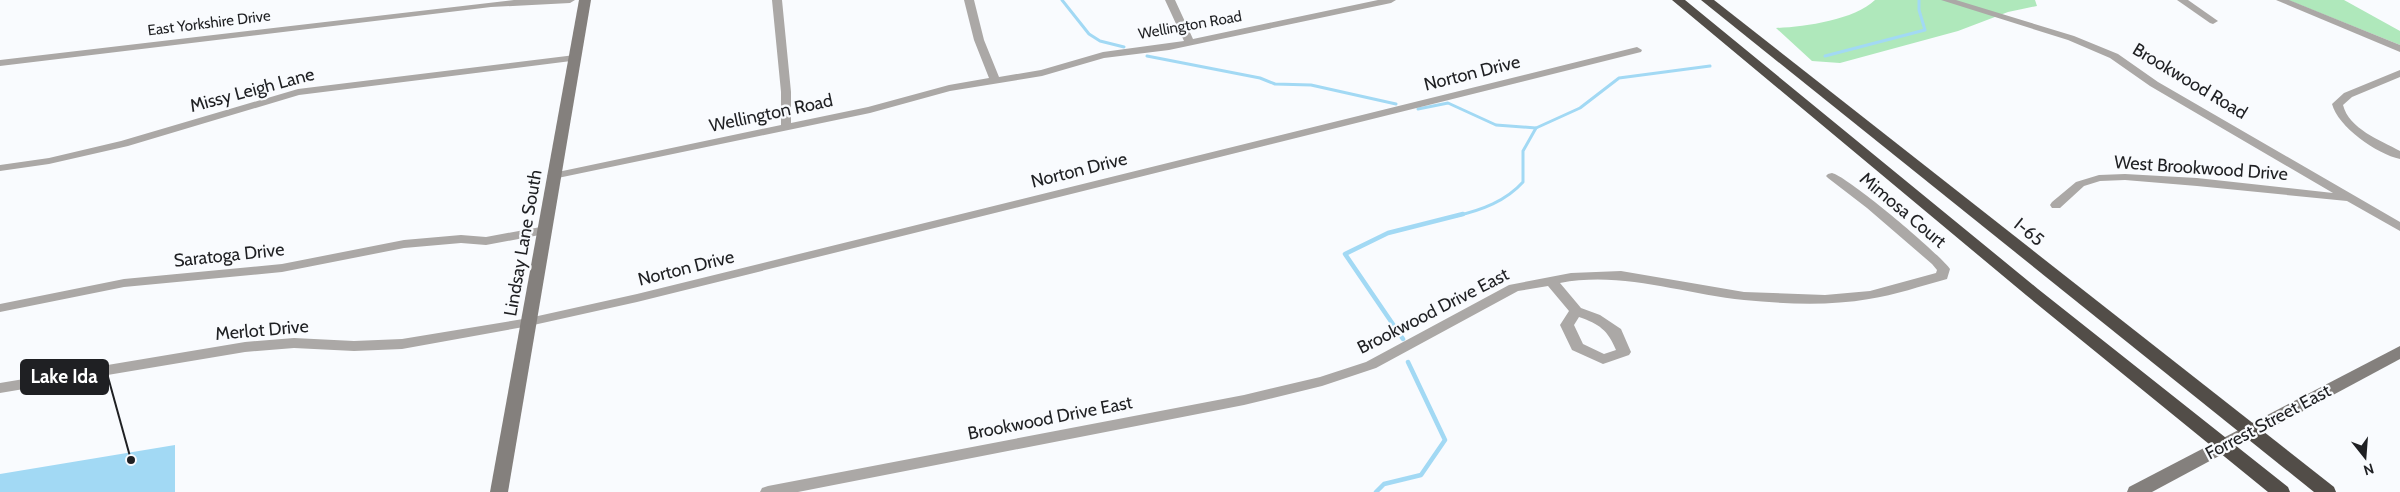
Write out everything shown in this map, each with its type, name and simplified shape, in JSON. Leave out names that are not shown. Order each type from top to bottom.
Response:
[{"type":"highway","points":[[1678,0],[2032,292],[2281,492]]},
{"type":"highway","name":"I-65","points":[[1707,0],[2327,492]]},
{"type":"street","name":"East Yorkshire Drive","points":[[0,63],[491,4],[570,0]]},
{"type":"street","name":"Lindsay Lane South","points":[[499,492],[585,0]]},
{"type":"street","points":[[777,0],[786,92],[786,128]]},
{"type":"street","points":[[969,0],[977,32],[995,80]]},
{"type":"street","points":[[1170,0],[1189,42]]},
{"type":"street","name":"Wellington Road","points":[[554,176],[905,102],[950,88],[1042,73],[1103,55],[1189,42],[1392,0]]},
{"type":"street","name":"Brookwood Road","points":[[1946,0],[2071,38],[2114,56],[2154,84],[2400,227]]},
{"type":"street","points":[[2182,0],[2213,21]]},
{"type":"street","points":[[2281,0],[2400,49]]},
{"type":"street","name":"Norton Drive","points":[[528,322],[637,298],[1637,50]]},
{"type":"street","name":"Missy Leigh Lane","points":[[0,168],[49,161],[124,144],[298,92],[575,58]]},
{"type":"street","points":[[2400,73],[2348,95],[2337,104],[2338,112],[2347,125],[2400,156]]},
{"type":"street","name":"Mimosa Court","points":[[1832,176],[1871,205],[1936,261],[1944,269],[1942,276]]},
{"type":"street","name":"West Brookwood Drive","points":[[2056,205],[2080,184],[2100,178],[2124,176],[2351,198]]},
{"type":"street","name":"Saratoga Drive","points":[[0,308],[124,282],[282,268],[404,244],[461,239],[486,241],[546,230]]},
{"type":"street","name":"Brookwood Drive East","points":[[768,492],[1244,400],[1322,381],[1371,365],[1514,288],[1571,277],[1621,276],[1744,296],[1825,299],[1870,295],[1942,276]]},
{"type":"street","points":[[1551,281],[1576,311]]},
{"type":"street","name":"Merlot Drive","points":[[0,388],[245,347],[294,343],[354,346],[402,344],[528,322]]},
{"type":"street","name":"Forrest Street East","points":[[2136,492],[2400,352]]},
{"type":"green space","points":[[1875,0],[2035,0],[2037,6],[2008,12],[1958,31],[1840,63],[1812,61],[1776,28],[1828,21],[1855,13]]},
{"type":"green space","points":[[2288,0],[2344,0],[2400,31],[2400,45]]},
{"type":"water","points":[[175,445],[175,492],[0,492],[0,474]]},
{"type":"waterway","points":[[1062,0],[1089,34],[1100,41],[1124,47]]},
{"type":"waterway","points":[[1825,56],[1925,30],[1919,10],[1919,0]]},
{"type":"waterway","points":[[1147,56],[1260,78],[1275,84],[1311,85],[1396,104]]},
{"type":"waterway","points":[[1536,128],[1580,108],[1619,78],[1710,66]]},
{"type":"waterway","points":[[1418,109],[1448,103],[1496,125],[1536,128]]},
{"type":"waterway","points":[[1456,216],[1475,211],[1501,200],[1523,182],[1523,151],[1536,128]]},
{"type":"waterway","points":[[1403,339],[1345,254],[1388,233],[1463,214]]},
{"type":"waterway","points":[[1376,492],[1384,484],[1421,475],[1445,440],[1408,362]]},
{"type":"place","name":"Lake Ida","points":[[131,460]]}]
